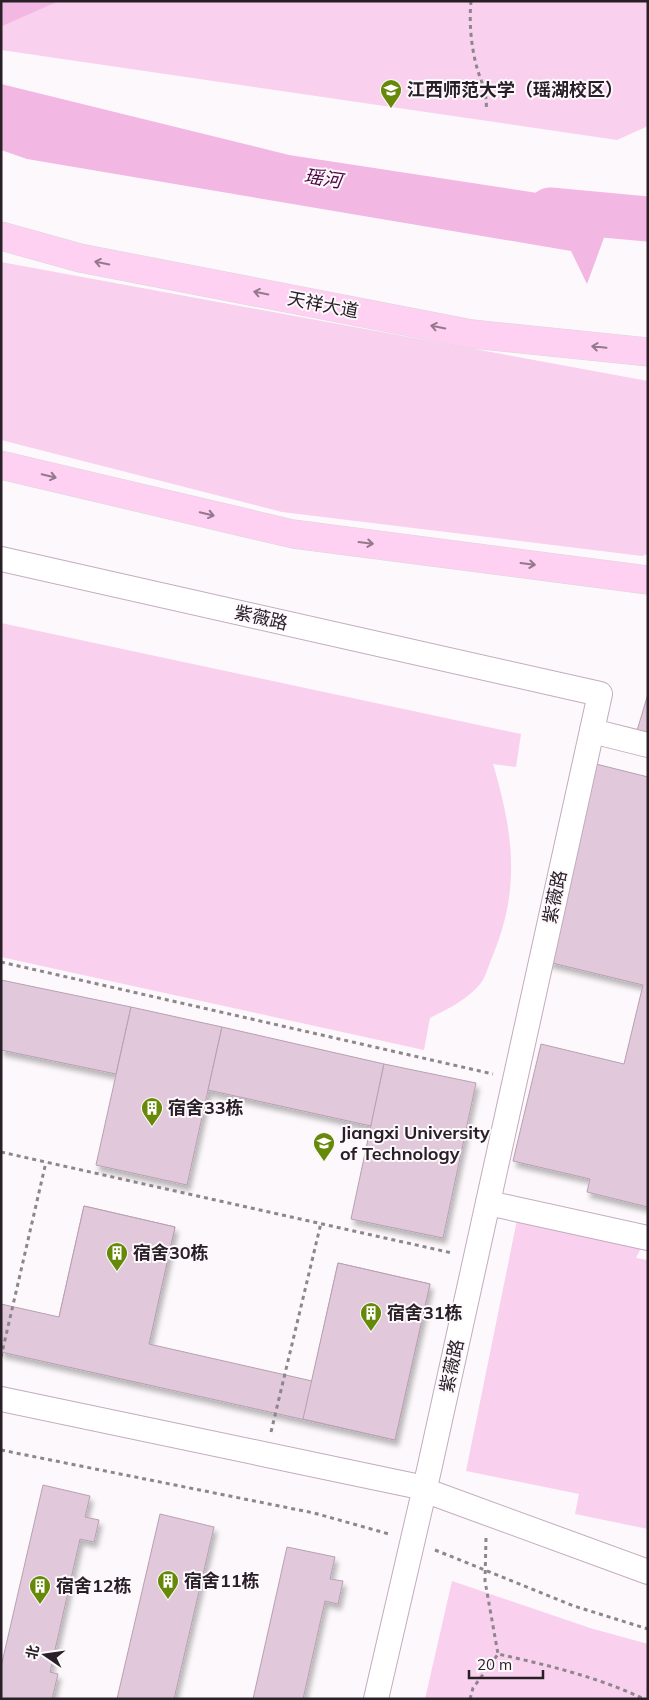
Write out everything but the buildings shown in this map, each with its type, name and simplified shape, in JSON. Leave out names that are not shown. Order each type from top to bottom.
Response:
[{"type":"main road","name":"天祥大道","points":[[1,236],[80,258],[472,334],[648,352]]},
{"type":"main road","points":[[1,465],[293,534],[648,580]]},
{"type":"street","name":"紫薇路","points":[[1,559],[600,694],[413,1541],[376,1699]]},
{"type":"street","points":[[592,731],[648,745]]},
{"type":"street","points":[[488,1203],[648,1238]]},
{"type":"street","points":[[1,1399],[420,1487],[648,1572]]},
{"type":"path","points":[[472,1],[469,21],[477,67],[487,102],[486,110]]},
{"type":"path","points":[[1,962],[515,1079]]},
{"type":"path","points":[[1,1152],[476,1258]]},
{"type":"path","points":[[1,1356],[46,1162]]},
{"type":"path","points":[[265,1454],[321,1223]]},
{"type":"path","points":[[1,1450],[314,1513],[413,1541],[574,1606],[648,1629]]},
{"type":"path","points":[[470,1699],[473,1688],[498,1654],[484,1581],[487,1513]]},
{"type":"path","points":[[498,1654],[551,1666],[627,1691],[644,1699]]},
{"type":"shaded area","name":"江西师范大学（瑶湖校区）","points":[[1,1],[648,1],[648,126],[617,140],[1,50]]},
{"type":"shaded area","points":[[1,262],[648,381],[648,554],[642,556],[282,512],[1,440]]},
{"type":"shaded area","points":[[1,623],[521,734],[516,767],[493,764],[505,813],[511,860],[511,883],[502,930],[481,983],[464,999],[430,1018],[424,1050],[1,957]]},
{"type":"shaded area","points":[[517,1220],[642,1246],[636,1258],[648,1260],[648,1529],[575,1514],[579,1494],[466,1471]]},
{"type":"shaded area","points":[[452,1581],[590,1628],[648,1644],[648,1699],[425,1699]]},
{"type":"water","points":[[1,1],[59,1],[2,26],[1,29]]},
{"type":"water","points":[[1,84],[289,155],[616,205],[587,284],[571,251],[27,159],[1,150]]},
{"type":"waterway","name":"瑶河","points":[[550,210],[648,219]]},
{"type":"place","name":"江西师范大学（瑶湖校区）","points":[[391,109]]},
{"type":"place","name":"宿舍33栋","points":[[152,1127]]},
{"type":"place","name":"Jiangxi University of Technology","points":[[324,1162]]},
{"type":"place","name":"宿舍30栋","points":[[117,1272]]},
{"type":"place","name":"宿舍31栋","points":[[371,1332]]},
{"type":"place","name":"宿舍11栋","points":[[168,1600]]},
{"type":"place","name":"宿舍12栋","points":[[40,1605]]}]
